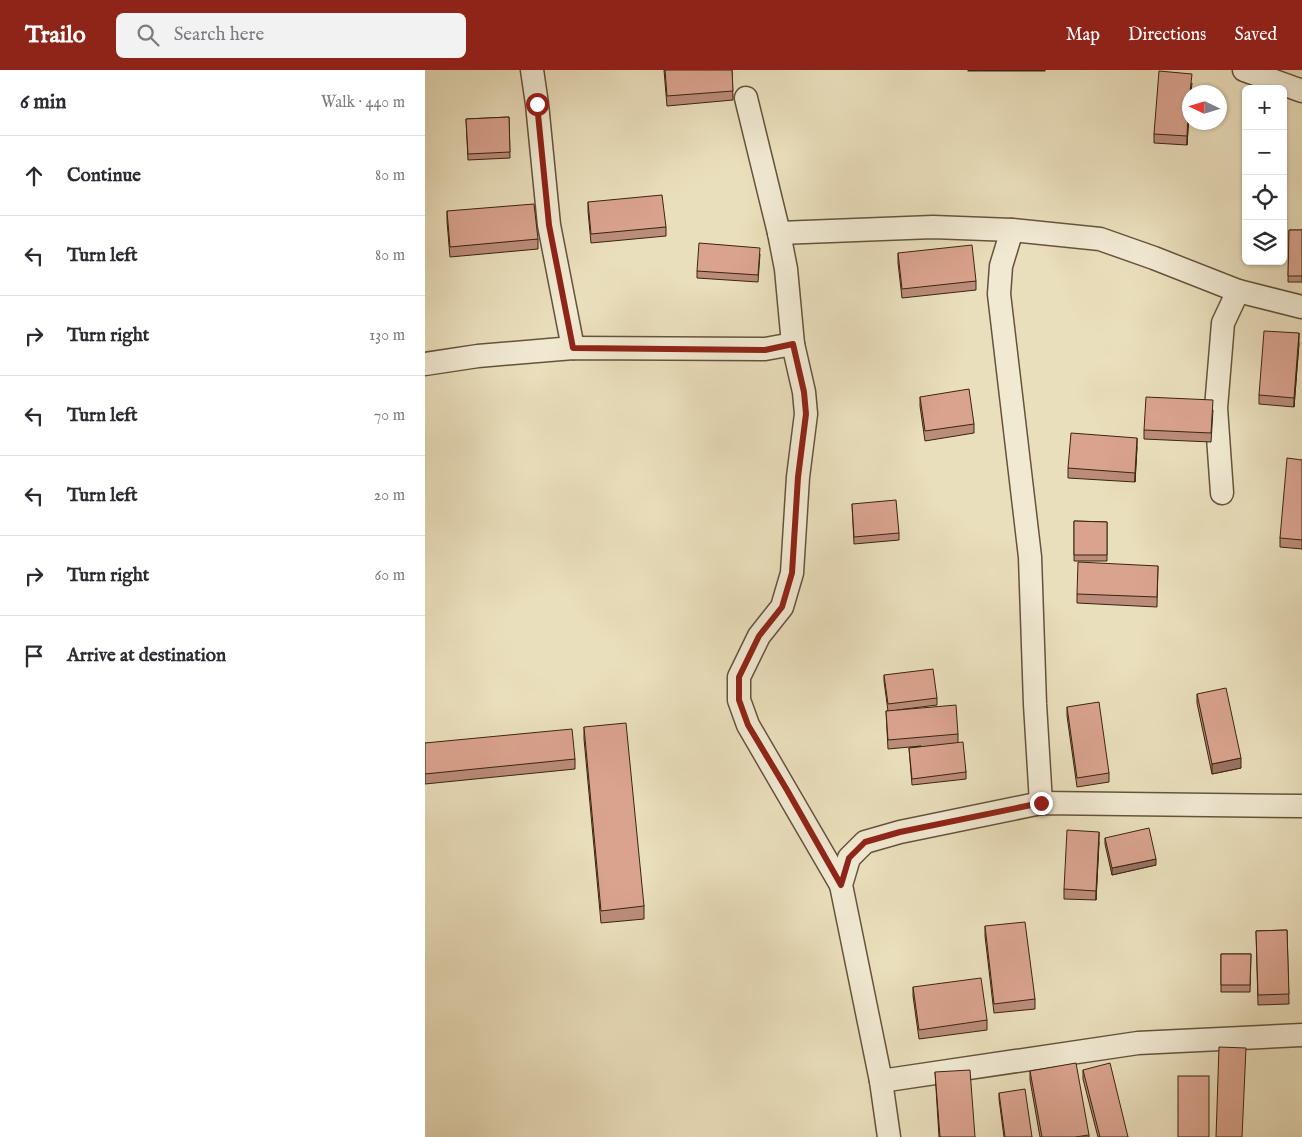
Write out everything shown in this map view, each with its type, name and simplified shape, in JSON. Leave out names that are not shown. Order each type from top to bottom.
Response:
[{"type":"street","points":[[532,70],[549,225],[573,348]]},
{"type":"street","points":[[1244,70],[1302,91]]},
{"type":"street","points":[[747,98],[786,270],[793,344],[804,392],[806,414],[798,477],[792,573],[782,607],[759,636],[739,677],[739,700],[748,725],[841,885],[881,1081],[889,1137]]},
{"type":"street","points":[[779,233],[933,226],[1012,230],[1100,239],[1238,291],[1302,307]]},
{"type":"street","points":[[1012,230],[1001,266],[999,294],[1030,556],[1035,704],[1041,803]]},
{"type":"street","points":[[1222,493],[1216,408],[1223,323],[1238,291]]},
{"type":"street","points":[[425,364],[478,356],[573,348],[765,350],[793,344]]},
{"type":"street","points":[[841,885],[849,858],[865,842],[900,832],[1041,803],[1302,806]]},
{"type":"street","points":[[881,1081],[1138,1043],[1302,1035]]},
{"type":"building","points":[[665,70],[732,70],[733,91],[667,96]]},
{"type":"building","points":[[1159,71],[1192,74],[1191,85],[1182,85],[1182,130],[1187,130],[1187,136],[1154,134]]},
{"type":"building","points":[[509,117],[510,152],[468,154],[466,119]]},
{"type":"building","points":[[662,195],[666,227],[591,234],[588,202]]},
{"type":"building","points":[[534,204],[538,239],[450,247],[447,211]]},
{"type":"building","points":[[1289,230],[1302,230],[1302,276],[1288,276]]},
{"type":"building","points":[[699,243],[760,248],[758,275],[697,271]]},
{"type":"building","points":[[972,245],[976,281],[902,289],[898,253]]},
{"type":"building","points":[[1264,331],[1299,333],[1294,398],[1259,395]]},
{"type":"building","points":[[969,389],[974,424],[925,431],[920,397]]},
{"type":"building","points":[[1146,397],[1213,400],[1211,433],[1144,430]]},
{"type":"building","points":[[1071,433],[1137,438],[1135,473],[1068,468]]},
{"type":"building","points":[[1287,458],[1302,460],[1302,540],[1280,538]]},
{"type":"building","points":[[896,500],[899,533],[854,537],[852,504]]},
{"type":"building","points":[[1074,521],[1107,522],[1107,555],[1074,555]]},
{"type":"building","points":[[1078,562],[1158,566],[1157,597],[1077,594]]},
{"type":"building","points":[[933,669],[937,698],[888,704],[884,675]]},
{"type":"building","points":[[1226,688],[1241,758],[1212,764],[1197,694]]},
{"type":"building","points":[[1099,702],[1109,773],[1077,778],[1067,707]]},
{"type":"building","points":[[956,705],[958,734],[888,740],[886,711]]},
{"type":"building","points":[[626,723],[644,906],[601,911],[584,727]]},
{"type":"building","points":[[572,729],[575,759],[425,774],[425,743]]},
{"type":"building","points":[[963,742],[966,772],[912,779],[909,748]]},
{"type":"building","points":[[1149,828],[1156,859],[1112,868],[1105,838]]},
{"type":"building","points":[[1067,830],[1099,832],[1096,891],[1064,889]]},
{"type":"building","points":[[1025,922],[1035,999],[994,1004],[985,926]]},
{"type":"building","points":[[1287,930],[1289,994],[1258,995],[1256,931]]},
{"type":"building","points":[[1221,954],[1251,954],[1250,985],[1221,985]]},
{"type":"building","points":[[981,978],[987,1020],[919,1030],[913,987]]},
{"type":"building","points":[[1219,1047],[1246,1048],[1242,1137],[1216,1137]]},
{"type":"building","points":[[1076,1063],[1089,1135],[1042,1137],[1030,1071]]},
{"type":"building","points":[[1110,1063],[1128,1137],[1100,1137],[1083,1070]]},
{"type":"building","points":[[970,1070],[975,1137],[940,1137],[935,1072]]},
{"type":"building","points":[[1178,1076],[1209,1076],[1209,1137],[1178,1137]]},
{"type":"building","points":[[1025,1089],[1032,1137],[1005,1137],[999,1093]]},
{"type":"route","points":[[537,104],[549,225],[573,348],[765,350],[793,344],[804,392],[806,414],[798,477],[792,573],[782,607],[759,636],[739,677],[739,700],[748,725],[841,885],[849,858],[865,842],[900,832],[1041,803]]}]
